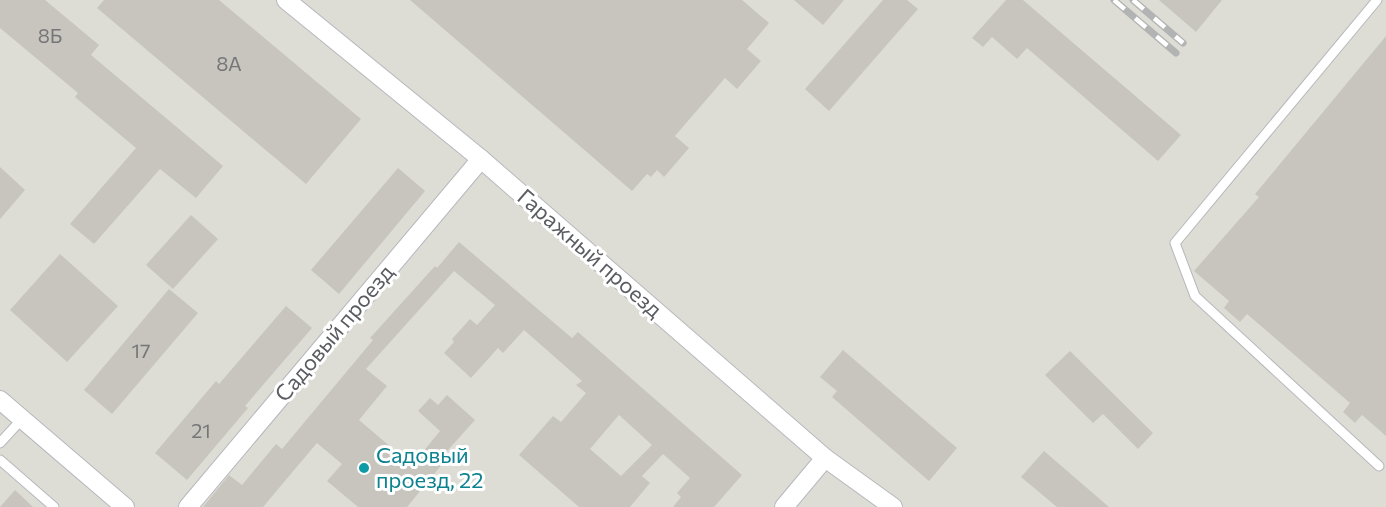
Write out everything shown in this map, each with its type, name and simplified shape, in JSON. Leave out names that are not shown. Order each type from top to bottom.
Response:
[{"type":"street","name":"Гаражный проезд","points":[[286,0],[481,159],[825,458],[893,507]]},
{"type":"street","name":"Садовый проезд","points":[[188,507],[481,159]]},
{"type":"street","points":[[0,400],[125,507]]},
{"type":"street","points":[[783,507],[825,458]]},
{"type":"lane","points":[[1377,0],[1175,243],[1195,296],[1379,466]]},
{"type":"lane","points":[[0,443],[22,419]]},
{"type":"lane","points":[[0,460],[54,507]]},
{"type":"shaded area","points":[[0,0],[1386,0],[1386,507],[0,507]]},
{"type":"building","points":[[0,0],[45,0],[99,45],[91,55],[223,166],[196,198],[160,169],[94,244],[70,224],[136,148],[75,97],[78,93],[0,28]]},
{"type":"building","points":[[104,0],[219,0],[361,119],[306,184],[97,8]]},
{"type":"building","points":[[410,0],[742,0],[769,23],[747,49],[761,61],[737,89],[725,78],[675,136],[689,148],[664,177],[657,170],[651,177],[647,174],[632,191]]},
{"type":"building","points":[[794,0],[844,0],[823,25]]},
{"type":"building","points":[[883,0],[907,0],[918,9],[829,111],[805,89]]},
{"type":"building","points":[[1006,0],[1023,0],[1181,135],[1158,161],[1027,48],[1017,59],[992,37],[983,47],[972,38]]},
{"type":"building","points":[[1159,0],[1222,0],[1196,32]]},
{"type":"building","points":[[1386,36],[1386,436],[1362,415],[1355,423],[1343,412],[1350,403],[1247,314],[1240,322],[1224,308],[1229,301],[1194,271],[1259,197],[1255,194]]},
{"type":"building","points":[[0,167],[25,190],[0,219]]},
{"type":"building","points":[[398,168],[425,191],[339,294],[311,270]]},
{"type":"building","points":[[191,215],[218,239],[173,289],[146,265]]},
{"type":"building","points":[[459,242],[572,338],[578,332],[742,475],[714,507],[673,507],[681,497],[677,493],[690,478],[663,454],[642,476],[650,483],[630,507],[579,507],[519,455],[553,416],[561,422],[586,393],[576,385],[582,381],[524,330],[503,353],[498,348],[471,378],[444,353],[454,342],[452,339],[470,319],[477,325],[495,305],[454,271],[366,369],[387,386],[359,420],[412,465],[440,431],[418,411],[430,398],[438,405],[447,395],[475,420],[440,459],[444,462],[407,507],[358,507],[327,481],[342,464],[317,443],[263,507],[203,507],[229,475],[242,485],[276,444],[282,449],[373,340],[370,338],[435,266],[437,268]],"holes":[[[619,415],[652,445],[621,476],[590,449]]]},
{"type":"building","points":[[60,254],[118,306],[67,362],[10,310]]},
{"type":"building","points":[[169,289],[198,313],[112,414],[84,390]]},
{"type":"building","points":[[286,306],[312,328],[245,406],[248,408],[187,480],[155,453],[216,381],[219,384]]},
{"type":"building","points":[[843,350],[957,448],[929,481],[832,397],[837,391],[820,377]]},
{"type":"building","points":[[1070,351],[1153,433],[1138,449],[1103,414],[1093,423],[1045,375]]},
{"type":"building","points":[[1044,451],[1109,507],[1057,507],[1021,477]]},
{"type":"building","points":[[15,490],[33,507],[0,507]]},
{"type":"railway","points":[[1114,0],[1176,53]]},
{"type":"railway","points":[[1133,0],[1183,43]]},
{"type":"place","name":"Садовый проезд, 22","points":[[364,468]]}]
